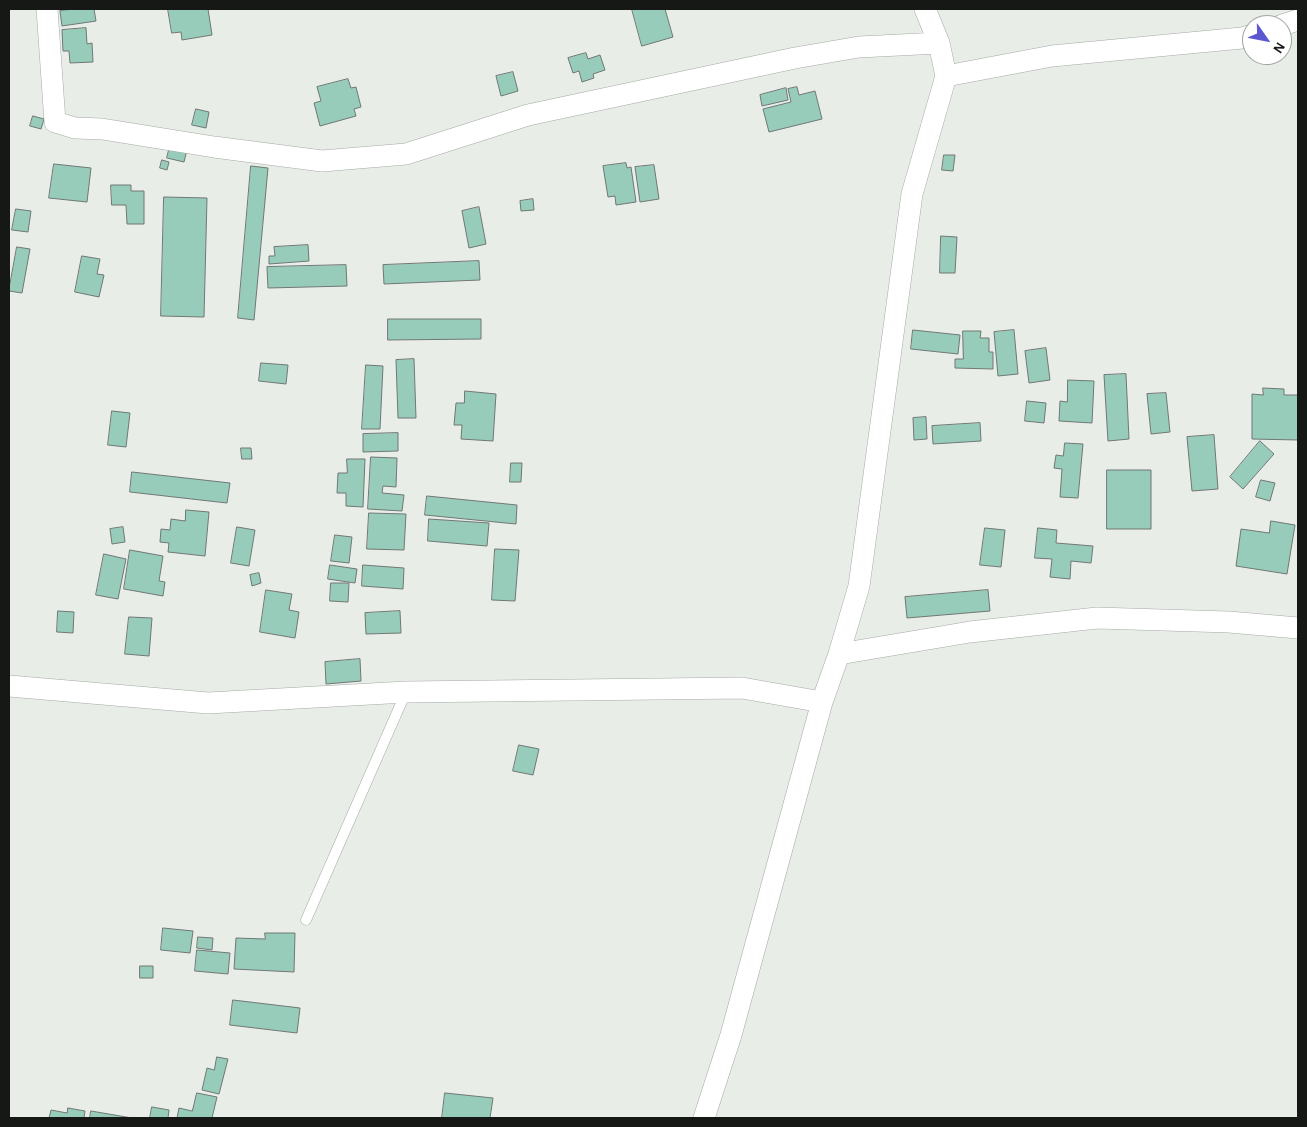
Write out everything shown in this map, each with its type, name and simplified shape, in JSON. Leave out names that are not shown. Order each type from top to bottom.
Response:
[{"type":"street","points":[[47,9],[55,122],[75,128],[102,129],[322,161],[406,154],[528,115],[795,58],[860,47],[939,43]]},
{"type":"street","points":[[704,1118],[731,1035],[822,702],[839,654],[859,586],[912,194],[946,76],[939,43],[925,9]]},
{"type":"street","points":[[946,76],[1052,56],[1242,38]]},
{"type":"street","points":[[839,654],[970,632],[1097,618],[1229,622],[1298,628]]},
{"type":"street","points":[[9,686],[208,703],[406,692],[742,688],[822,702]]},
{"type":"lane","points":[[306,920],[406,692]]},
{"type":"building","points":[[94,9],[96,21],[62,26],[60,11]]},
{"type":"building","points":[[168,9],[208,9],[212,35],[182,40],[181,32],[172,33]]},
{"type":"building","points":[[632,9],[665,9],[673,37],[642,46]]},
{"type":"building","points":[[86,28],[87,44],[92,43],[93,62],[70,63],[69,51],[63,51],[62,30]]},
{"type":"building","points":[[586,53],[588,59],[600,55],[605,70],[593,74],[594,78],[582,82],[579,71],[573,73],[568,58]]},
{"type":"building","points":[[513,72],[518,91],[501,96],[496,76]]},
{"type":"building","points":[[348,79],[351,88],[356,87],[361,107],[354,109],[356,116],[320,126],[314,103],[321,101],[317,87]]},
{"type":"building","points":[[797,87],[799,95],[815,91],[822,119],[769,132],[763,109],[791,102],[788,89]]},
{"type":"building","points":[[786,88],[788,100],[762,106],[760,95]]},
{"type":"building","points":[[196,109],[209,112],[206,128],[192,125]]},
{"type":"building","points":[[33,116],[44,119],[41,129],[30,126]]},
{"type":"building","points":[[170,146],[187,150],[184,162],[167,158]]},
{"type":"building","points":[[944,155],[955,155],[953,171],[942,170]]},
{"type":"building","points":[[162,160],[169,162],[167,170],[160,168]]},
{"type":"building","points":[[626,163],[627,168],[631,167],[636,202],[616,205],[615,196],[608,197],[603,166]]},
{"type":"building","points":[[54,164],[91,168],[87,202],[49,198]]},
{"type":"building","points":[[654,165],[659,199],[640,202],[635,167]]},
{"type":"building","points":[[251,166],[268,168],[254,320],[238,318]]},
{"type":"building","points":[[111,185],[131,185],[131,191],[144,191],[144,224],[127,224],[126,205],[112,205]]},
{"type":"building","points":[[164,197],[207,198],[204,317],[161,316]]},
{"type":"building","points":[[533,199],[534,210],[521,211],[520,201]]},
{"type":"building","points":[[479,207],[486,244],[469,248],[462,211]]},
{"type":"building","points":[[16,209],[31,211],[28,232],[12,230]]},
{"type":"building","points":[[941,236],[957,237],[955,273],[940,273]]},
{"type":"building","points":[[308,245],[309,261],[269,264],[269,256],[275,256],[274,247]]},
{"type":"building","points":[[17,247],[30,249],[22,293],[9,291]]},
{"type":"building","points":[[82,256],[100,259],[97,274],[104,275],[99,297],[75,292]]},
{"type":"building","points":[[479,261],[480,280],[384,284],[383,265]]},
{"type":"building","points":[[346,265],[347,286],[268,288],[267,267]]},
{"type":"building","points":[[388,319],[481,319],[481,339],[388,340]]},
{"type":"building","points":[[913,330],[960,335],[958,354],[911,349]]},
{"type":"building","points":[[1014,330],[1018,374],[998,376],[994,332]]},
{"type":"building","points":[[963,331],[981,331],[980,338],[989,338],[989,352],[993,352],[993,369],[955,368],[955,359],[963,359]]},
{"type":"building","points":[[1046,348],[1050,380],[1029,383],[1025,351]]},
{"type":"building","points":[[414,359],[416,418],[398,418],[396,360]]},
{"type":"building","points":[[261,363],[288,365],[286,384],[259,381]]},
{"type":"building","points":[[366,365],[383,366],[380,429],[362,429]]},
{"type":"building","points":[[1126,374],[1129,439],[1108,441],[1104,375]]},
{"type":"building","points":[[1068,380],[1094,381],[1092,423],[1059,421],[1060,401],[1067,402]]},
{"type":"building","points":[[1263,388],[1284,389],[1284,395],[1298,395],[1298,440],[1252,439],[1252,394],[1263,395]]},
{"type":"building","points":[[465,391],[496,394],[493,441],[461,439],[462,425],[454,425],[456,403],[464,403]]},
{"type":"building","points":[[1166,393],[1170,432],[1151,434],[1147,394]]},
{"type":"building","points":[[1027,401],[1046,403],[1044,423],[1025,421]]},
{"type":"building","points":[[112,411],[130,413],[126,447],[108,445]]},
{"type":"building","points":[[926,417],[927,439],[914,440],[913,418]]},
{"type":"building","points":[[980,423],[981,441],[933,444],[932,426]]},
{"type":"building","points":[[398,433],[398,451],[363,452],[363,434]]},
{"type":"building","points":[[1214,435],[1218,489],[1192,491],[1187,437]]},
{"type":"building","points":[[1260,441],[1274,454],[1243,489],[1230,477]]},
{"type":"building","points":[[1065,443],[1083,444],[1078,498],[1060,497],[1062,469],[1054,468],[1056,455],[1063,456]]},
{"type":"building","points":[[241,448],[251,448],[252,459],[242,459]]},
{"type":"building","points":[[371,457],[397,458],[396,487],[383,486],[382,493],[404,495],[402,511],[368,509]]},
{"type":"building","points":[[347,459],[365,459],[363,507],[346,506],[346,493],[337,493],[338,473],[347,473]]},
{"type":"building","points":[[511,463],[522,463],[521,482],[510,482]]},
{"type":"building","points":[[1107,470],[1151,470],[1151,529],[1107,529]]},
{"type":"building","points":[[132,472],[230,483],[227,503],[130,492]]},
{"type":"building","points":[[1261,480],[1275,483],[1270,501],[1256,497]]},
{"type":"building","points":[[427,496],[517,505],[516,524],[425,515]]},
{"type":"building","points":[[186,510],[209,512],[205,556],[168,552],[169,543],[160,542],[161,529],[170,530],[171,519],[185,521]]},
{"type":"building","points":[[369,513],[406,514],[404,550],[367,549]]},
{"type":"building","points":[[429,519],[489,523],[487,546],[428,541]]},
{"type":"building","points":[[1271,521],[1295,525],[1287,574],[1236,566],[1241,529],[1269,533]]},
{"type":"building","points":[[123,527],[125,542],[112,544],[110,529]]},
{"type":"building","points":[[237,527],[255,530],[249,566],[231,563]]},
{"type":"building","points":[[985,528],[1005,530],[1001,567],[980,565]]},
{"type":"building","points":[[1038,528],[1057,530],[1056,543],[1093,546],[1091,563],[1071,561],[1070,579],[1050,577],[1052,559],[1035,558]]},
{"type":"building","points":[[335,535],[352,537],[349,563],[331,561]]},
{"type":"building","points":[[495,549],[519,550],[515,601],[492,600]]},
{"type":"building","points":[[130,550],[163,556],[159,581],[165,582],[163,596],[124,589]]},
{"type":"building","points":[[104,554],[126,559],[118,599],[96,595]]},
{"type":"building","points":[[330,565],[357,569],[355,583],[328,579]]},
{"type":"building","points":[[363,565],[404,568],[403,589],[362,586]]},
{"type":"building","points":[[259,573],[261,583],[252,586],[250,575]]},
{"type":"building","points":[[331,583],[349,583],[348,602],[330,601]]},
{"type":"building","points":[[266,590],[292,594],[289,610],[299,612],[295,638],[260,632]]},
{"type":"building","points":[[988,590],[990,611],[907,618],[905,597]]},
{"type":"building","points":[[58,611],[74,612],[73,633],[57,632]]},
{"type":"building","points":[[400,611],[401,633],[366,634],[365,613]]},
{"type":"building","points":[[129,617],[152,618],[149,656],[125,654]]},
{"type":"building","points":[[360,659],[361,681],[326,684],[325,662]]},
{"type":"building","points":[[519,745],[539,749],[533,775],[513,771]]},
{"type":"building","points":[[163,928],[193,931],[190,953],[161,950]]},
{"type":"building","points":[[265,933],[295,933],[294,972],[234,969],[236,938],[265,939]]},
{"type":"building","points":[[198,937],[213,938],[212,950],[197,948]]},
{"type":"building","points":[[197,950],[230,953],[228,974],[195,971]]},
{"type":"building","points":[[140,966],[153,966],[153,978],[140,978]]},
{"type":"building","points":[[233,1000],[300,1008],[297,1033],[230,1025]]},
{"type":"building","points":[[217,1057],[228,1059],[219,1094],[202,1090],[207,1068],[214,1070]]},
{"type":"building","points":[[197,1093],[217,1097],[212,1118],[177,1118],[179,1108],[192,1111]]},
{"type":"building","points":[[445,1093],[493,1098],[490,1118],[442,1118]]},
{"type":"building","points":[[152,1107],[169,1110],[168,1118],[150,1118]]},
{"type":"building","points":[[68,1108],[85,1111],[84,1118],[49,1118],[51,1110],[67,1113]]},
{"type":"building","points":[[91,1111],[132,1118],[90,1118]]}]
